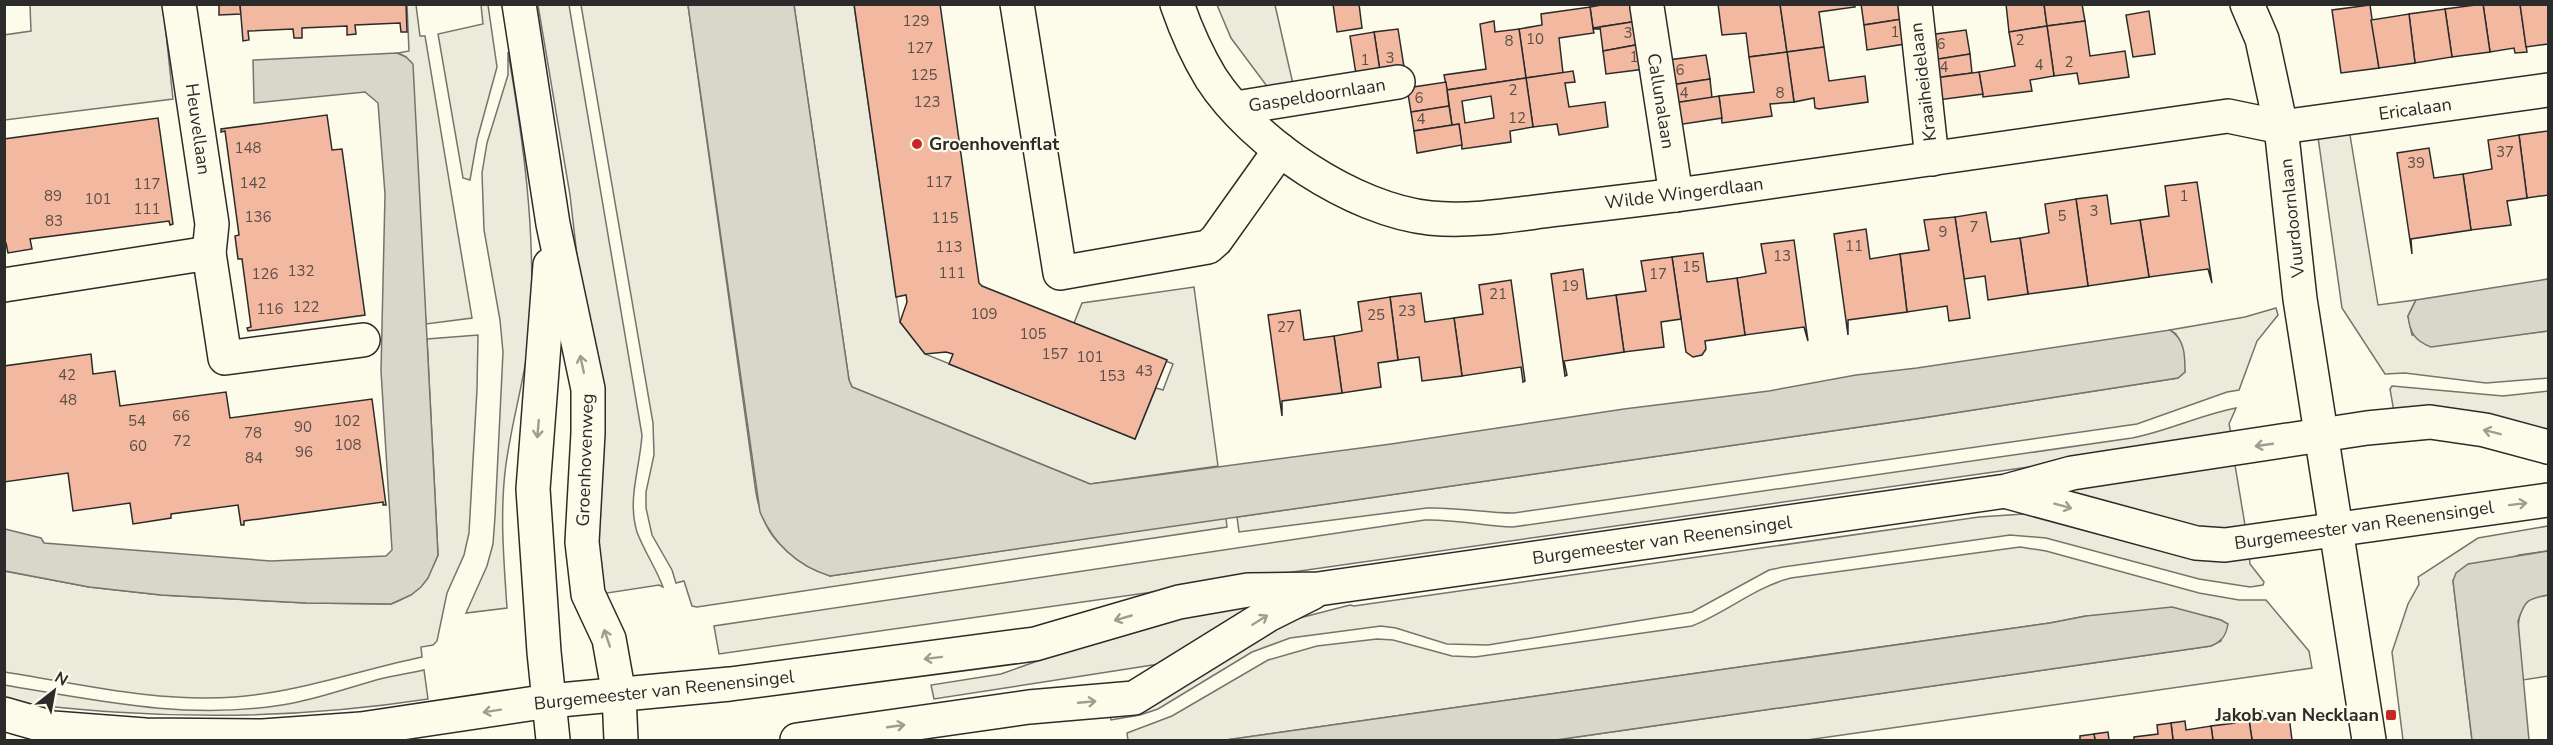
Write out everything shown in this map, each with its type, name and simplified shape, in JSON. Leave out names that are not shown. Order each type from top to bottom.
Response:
[{"type":"street","name":"Heuvellaan","points":[[179,4],[212,224],[209,253],[225,358],[363,340]]},
{"type":"street","name":"Groenhovenweg","points":[[519,4],[553,224],[588,389],[582,542],[588,594],[609,639],[620,695],[621,741]]},
{"type":"street","points":[[1017,4],[1060,273],[1208,248],[1280,150]]},
{"type":"street","name":"Wilde Wingerdlaan","points":[[1177,4],[1199,56],[1213,80],[1236,108],[1280,150],[1347,193],[1429,218],[1489,218],[1676,195],[2228,116],[2281,128]]},
{"type":"street","name":"Kraaiheidelaan","points":[[1915,4],[1932,159]]},
{"type":"street","name":"Vuurdoornlaan","points":[[2247,4],[2262,39],[2281,128],[2301,298],[2369,741]]},
{"type":"street","name":"Callunalaan","points":[[1647,7],[1676,195]]},
{"type":"street","name":"Gaspeldoornlaan","points":[[1236,108],[1398,82]]},
{"type":"street","name":"Ericalaan","points":[[2281,128],[2548,90]]},
{"type":"street","name":"Groenhovenweg","points":[[553,224],[533,489],[553,741]]},
{"type":"street","points":[[4,285],[209,253]]},
{"type":"street","name":"Burgemeester van Reenensingel","points":[[4,714],[53,728],[145,735],[263,736],[361,729],[549,701],[730,684],[1035,644],[1179,602],[1248,590],[1318,589],[2006,491],[2072,473],[2430,422],[2485,430],[2548,447]]},
{"type":"street","name":"Burgemeester van Reenensingel","points":[[2006,491],[2196,543],[2224,545],[2548,500]]},
{"type":"street","name":"Burgemeester van Reenensingel","points":[[797,741],[1029,706],[1134,698],[1268,615],[1318,589]]},
{"type":"shaded area","points":[[30,5],[163,5],[173,99],[5,120],[4,35],[31,31]]},
{"type":"shaded area","points":[[407,5],[416,5],[420,36],[425,36],[472,318],[426,324],[406,57],[398,53],[409,51]]},
{"type":"shaded area","points":[[481,5],[488,5],[497,67],[477,140],[470,180],[463,178],[438,34],[483,24]]},
{"type":"shaded area","points":[[538,5],[569,5],[642,435],[634,496],[634,520],[640,539],[663,587],[659,585],[601,594],[580,282],[570,195]]},
{"type":"shaded area","points":[[581,5],[688,5],[756,493],[766,524],[772,536],[781,545],[830,576],[1226,518],[1227,527],[692,606],[684,581],[676,583],[672,570],[652,535],[646,508],[646,492],[654,455],[653,423]]},
{"type":"shaded area","points":[[688,5],[794,5],[849,380],[852,387],[1090,484],[1391,444],[1624,409],[1769,391],[1856,375],[2170,330],[2181,343],[2185,372],[2178,378],[1922,418],[830,576],[807,566],[788,552],[772,534],[760,512]]},
{"type":"shaded area","points":[[794,5],[854,5],[900,322],[925,354],[1135,439],[1156,388],[1163,390],[1173,364],[1074,323],[1082,303],[1194,287],[1218,466],[1090,484],[852,387],[849,380]]},
{"type":"shaded area","points":[[1217,5],[1275,5],[1293,84],[1269,89],[1231,38]]},
{"type":"shaded area","points":[[508,52],[523,150],[529,216],[532,282],[530,335],[505,472],[503,540],[507,608],[466,613],[487,566],[493,544],[503,352],[500,320],[484,230],[482,173],[487,143],[508,75]]},
{"type":"shaded area","points":[[397,53],[406,57],[413,64],[438,555],[428,578],[411,595],[391,604],[306,603],[161,595],[89,587],[5,571],[5,529],[41,538],[44,543],[271,561],[386,556],[392,550],[381,371],[385,194],[378,103],[365,92],[254,103],[253,60]]},
{"type":"shaded area","points":[[2349,129],[2378,305],[2416,300],[2408,316],[2412,335],[2491,338],[2548,331],[2548,378],[2486,383],[2405,373],[2385,374],[2342,308],[2318,137]]},
{"type":"shaded area","points":[[2548,279],[2548,331],[2431,347],[2417,339],[2410,327],[2408,316],[2416,300]]},
{"type":"shaded area","points":[[2276,308],[2278,315],[2257,341],[2239,390],[2227,392],[2137,424],[1514,513],[1427,508],[1239,532],[1237,517],[1922,418],[2178,378],[2185,372],[2176,334],[2170,330],[2245,317]]},
{"type":"shaded area","points":[[478,335],[469,533],[464,555],[447,593],[437,641],[433,645],[421,647],[422,657],[329,680],[235,697],[148,695],[5,672],[4,571],[89,587],[161,595],[306,603],[391,604],[415,591],[426,579],[438,555],[427,339]]},
{"type":"shaded area","points":[[2392,386],[2503,396],[2548,391],[2548,436],[2394,412],[2390,389]]},
{"type":"shaded area","points":[[2236,408],[2229,424],[2232,438],[719,654],[714,626],[1425,520],[1513,527],[2132,438]]},
{"type":"shaded area","points":[[2234,459],[2246,531],[2212,530],[2071,497],[2069,482]]},
{"type":"shaded area","points":[[2024,514],[2060,517],[2249,554],[2250,564],[2264,582],[2263,585],[2250,587],[2199,579],[2046,538],[2010,535],[1783,567],[1769,570],[1692,612],[1488,645],[1447,644],[1396,628],[1381,626],[1290,638],[1252,652],[1158,709],[1111,720],[1110,713],[1288,621],[1350,605],[1979,517]]},
{"type":"shaded area","points":[[2548,526],[2548,551],[2519,555],[2453,580],[2472,740],[2403,740],[2392,652],[2408,604],[2419,584],[2418,577],[2478,538]]},
{"type":"shaded area","points":[[2020,547],[2046,551],[2199,593],[2239,600],[2266,600],[2309,651],[2312,668],[1807,740],[1556,740],[2211,646],[2221,641],[2221,620],[2210,617],[2086,616],[1226,740],[1128,740],[1127,733],[1172,716],[1268,660],[1317,646],[1377,639],[1393,640],[1452,656],[1475,657],[1692,626],[1765,587],[1791,578]]},
{"type":"shaded area","points":[[2548,551],[2548,595],[2528,602],[2518,621],[2529,740],[2472,740],[2453,581],[2456,573],[2468,564]]},
{"type":"shaded area","points":[[2548,595],[2548,676],[2523,680],[2518,636],[2520,614],[2530,599]]},
{"type":"shaded area","points":[[1251,598],[1258,608],[1159,664],[934,699],[931,685],[1001,674],[1178,611]]},
{"type":"shaded area","points":[[2172,607],[2221,620],[2228,624],[2225,635],[2211,646],[1556,740],[1226,740],[2086,616]]},
{"type":"shaded area","points":[[424,670],[428,699],[350,709],[271,714],[153,714],[46,706],[5,700],[4,685],[143,707],[246,709],[295,703],[384,678]]},
{"type":"building","points":[[219,4],[240,4],[241,14],[219,15]]},
{"type":"building","points":[[240,4],[406,4],[407,32],[401,32],[400,23],[355,25],[356,34],[347,35],[347,26],[302,28],[302,38],[294,38],[293,29],[248,31],[249,40],[243,41]]},
{"type":"building","name":"Groenhovenflat","points":[[854,4],[940,4],[979,283],[1167,360],[1135,439],[949,364],[953,354],[946,352],[925,354],[900,322],[907,302],[906,295],[896,297]]},
{"type":"building","points":[[1333,4],[1359,4],[1362,28],[1337,32]]},
{"type":"building","points":[[1607,4],[1635,4],[1638,21],[1593,28],[1590,7]]},
{"type":"building","points":[[1718,4],[1780,4],[1787,52],[1749,57],[1746,33],[1722,35]]},
{"type":"building","points":[[1780,4],[1854,4],[1855,7],[1819,12],[1824,47],[1787,52]]},
{"type":"building","points":[[1861,4],[1900,4],[1902,19],[1864,25]]},
{"type":"building","points":[[2006,4],[2044,4],[2047,26],[2009,32]]},
{"type":"building","points":[[2044,4],[2082,4],[2085,21],[2047,26]]},
{"type":"building","points":[[2483,4],[2520,4],[2527,52],[2515,53],[2514,48],[2490,52]]},
{"type":"building","points":[[2483,4],[2490,52],[2452,57],[2445,9]]},
{"type":"building","points":[[2520,4],[2548,4],[2548,44],[2526,47]]},
{"type":"building","points":[[2370,5],[2379,68],[2341,73],[2332,10]]},
{"type":"building","points":[[1590,7],[1593,28],[1600,29],[1593,29],[1594,33],[1559,38],[1563,73],[1526,78],[1519,29],[1542,25],[1541,14]]},
{"type":"building","points":[[2445,9],[2452,57],[2415,63],[2409,14]]},
{"type":"building","points":[[2149,11],[2155,54],[2133,57],[2126,15]]},
{"type":"building","points":[[2409,14],[2415,63],[2379,68],[2371,20]]},
{"type":"building","points":[[1902,19],[1905,44],[1867,50],[1864,25]]},
{"type":"building","points":[[1494,21],[1495,32],[1519,29],[1526,78],[1447,90],[1444,75],[1486,69],[1480,24]]},
{"type":"building","points":[[1638,21],[1641,44],[1603,51],[1600,27]]},
{"type":"building","points":[[2085,21],[2090,56],[2125,51],[2129,77],[2079,84],[2077,73],[2054,76],[2047,26]]},
{"type":"building","points":[[2047,26],[2054,76],[2030,80],[2032,91],[1983,97],[1979,72],[2015,66],[2009,32]]},
{"type":"building","points":[[1398,29],[1404,67],[1380,71],[1374,32]]},
{"type":"building","points":[[1966,30],[1970,54],[1932,60],[1928,35]]},
{"type":"building","points":[[1374,32],[1380,71],[1356,74],[1350,36]]},
{"type":"building","points":[[1641,44],[1645,69],[1606,74],[1603,51]]},
{"type":"building","points":[[1824,47],[1829,81],[1865,76],[1868,102],[1819,109],[1815,108],[1814,98],[1794,102],[1787,52]]},
{"type":"building","points":[[1787,52],[1794,102],[1770,104],[1772,116],[1722,123],[1719,96],[1754,92],[1749,57]]},
{"type":"building","points":[[1970,54],[1972,73],[1935,78],[1932,60]]},
{"type":"building","points":[[1706,55],[1710,79],[1671,85],[1668,60]]},
{"type":"building","points":[[1573,71],[1575,82],[1565,83],[1569,107],[1605,102],[1608,127],[1559,135],[1557,124],[1533,127],[1526,78]]},
{"type":"building","points":[[1979,72],[1983,94],[1938,100],[1935,78]]},
{"type":"building","points":[[1526,78],[1533,127],[1510,131],[1511,142],[1462,149],[1459,124],[1452,125],[1447,90]],"holes":[[[1491,96],[1494,118],[1465,123],[1462,101]]]},
{"type":"building","points":[[1710,79],[1712,98],[1674,103],[1671,85]]},
{"type":"building","points":[[1446,82],[1449,106],[1411,112],[1407,88]]},
{"type":"building","points":[[1719,96],[1722,118],[1677,125],[1674,103]]},
{"type":"building","points":[[1449,106],[1452,125],[1414,131],[1411,112]]},
{"type":"building","points":[[327,115],[332,150],[342,149],[365,315],[248,331],[247,328],[251,327],[242,259],[238,259],[235,236],[239,235],[225,131],[221,132],[221,129]]},
{"type":"building","points":[[158,118],[173,224],[170,225],[169,221],[30,239],[32,249],[8,253],[6,243],[4,243],[4,139]]},
{"type":"building","points":[[1459,124],[1462,145],[1417,153],[1414,131]]},
{"type":"building","points":[[2548,131],[2548,195],[2527,198],[2519,135]]},
{"type":"building","points":[[2519,135],[2527,198],[2507,201],[2511,225],[2471,230],[2463,174],[2492,169],[2488,140]]},
{"type":"building","points":[[2429,148],[2434,178],[2463,174],[2471,230],[2411,239],[2412,254],[2397,153]]},
{"type":"building","points":[[2197,182],[2212,283],[2208,269],[2149,277],[2140,220],[2169,216],[2165,186]]},
{"type":"building","points":[[2107,195],[2111,224],[2140,220],[2149,277],[2088,286],[2076,199]]},
{"type":"building","points":[[2076,199],[2088,286],[2028,294],[2020,238],[2049,233],[2045,204]]},
{"type":"building","points":[[1986,212],[1991,242],[2020,238],[2028,294],[1988,300],[1985,276],[1964,279],[1955,217]]},
{"type":"building","points":[[1955,217],[1970,318],[1949,321],[1947,306],[1907,312],[1900,254],[1929,250],[1924,220]]},
{"type":"building","points":[[1866,229],[1870,259],[1900,254],[1907,312],[1848,320],[1848,335],[1834,234]]},
{"type":"building","points":[[1794,240],[1808,341],[1804,327],[1745,335],[1737,278],[1766,273],[1761,244]]},
{"type":"building","points":[[1703,253],[1707,282],[1737,278],[1745,335],[1705,341],[1706,349],[1702,355],[1693,357],[1686,352],[1672,257]]},
{"type":"building","points":[[1672,257],[1681,319],[1661,322],[1664,347],[1624,352],[1616,295],[1646,291],[1641,261]]},
{"type":"building","points":[[1583,269],[1587,299],[1616,295],[1624,352],[1564,361],[1567,375],[1565,376],[1551,274]]},
{"type":"building","points":[[1511,280],[1525,381],[1523,382],[1521,367],[1462,376],[1454,318],[1483,314],[1479,285]]},
{"type":"building","points":[[1421,293],[1425,322],[1454,318],[1462,376],[1422,381],[1419,357],[1398,360],[1390,297]]},
{"type":"building","points":[[1390,297],[1398,360],[1378,363],[1381,387],[1342,393],[1334,336],[1362,331],[1358,302]]},
{"type":"building","points":[[1300,310],[1304,340],[1334,336],[1342,393],[1282,401],[1282,416],[1268,315]]},
{"type":"building","points":[[91,354],[93,374],[115,371],[120,406],[226,392],[230,418],[372,399],[386,505],[383,505],[383,502],[244,521],[244,525],[241,525],[238,505],[171,514],[171,518],[133,524],[130,503],[73,511],[68,473],[4,482],[4,366]]},
{"type":"building","points":[[2262,711],[2263,719],[2289,716],[2292,740],[2252,740],[2248,713]]},
{"type":"building","points":[[2248,713],[2252,740],[2213,740],[2211,726],[2235,723],[2234,715]]},
{"type":"building","points":[[2185,721],[2186,730],[2211,726],[2213,740],[2173,740],[2171,723]]},
{"type":"building","points":[[2171,723],[2173,740],[2134,740],[2134,737],[2158,734],[2157,725]]},
{"type":"building","points":[[2108,732],[2109,740],[2095,740],[2094,734]]},
{"type":"building","points":[[2094,734],[2095,740],[2080,740],[2080,736]]},
{"type":"place","name":"Groenhovenflat","points":[[917,144]]},
{"type":"place","name":"Jakob van Necklaan","points":[[2391,715]]}]
